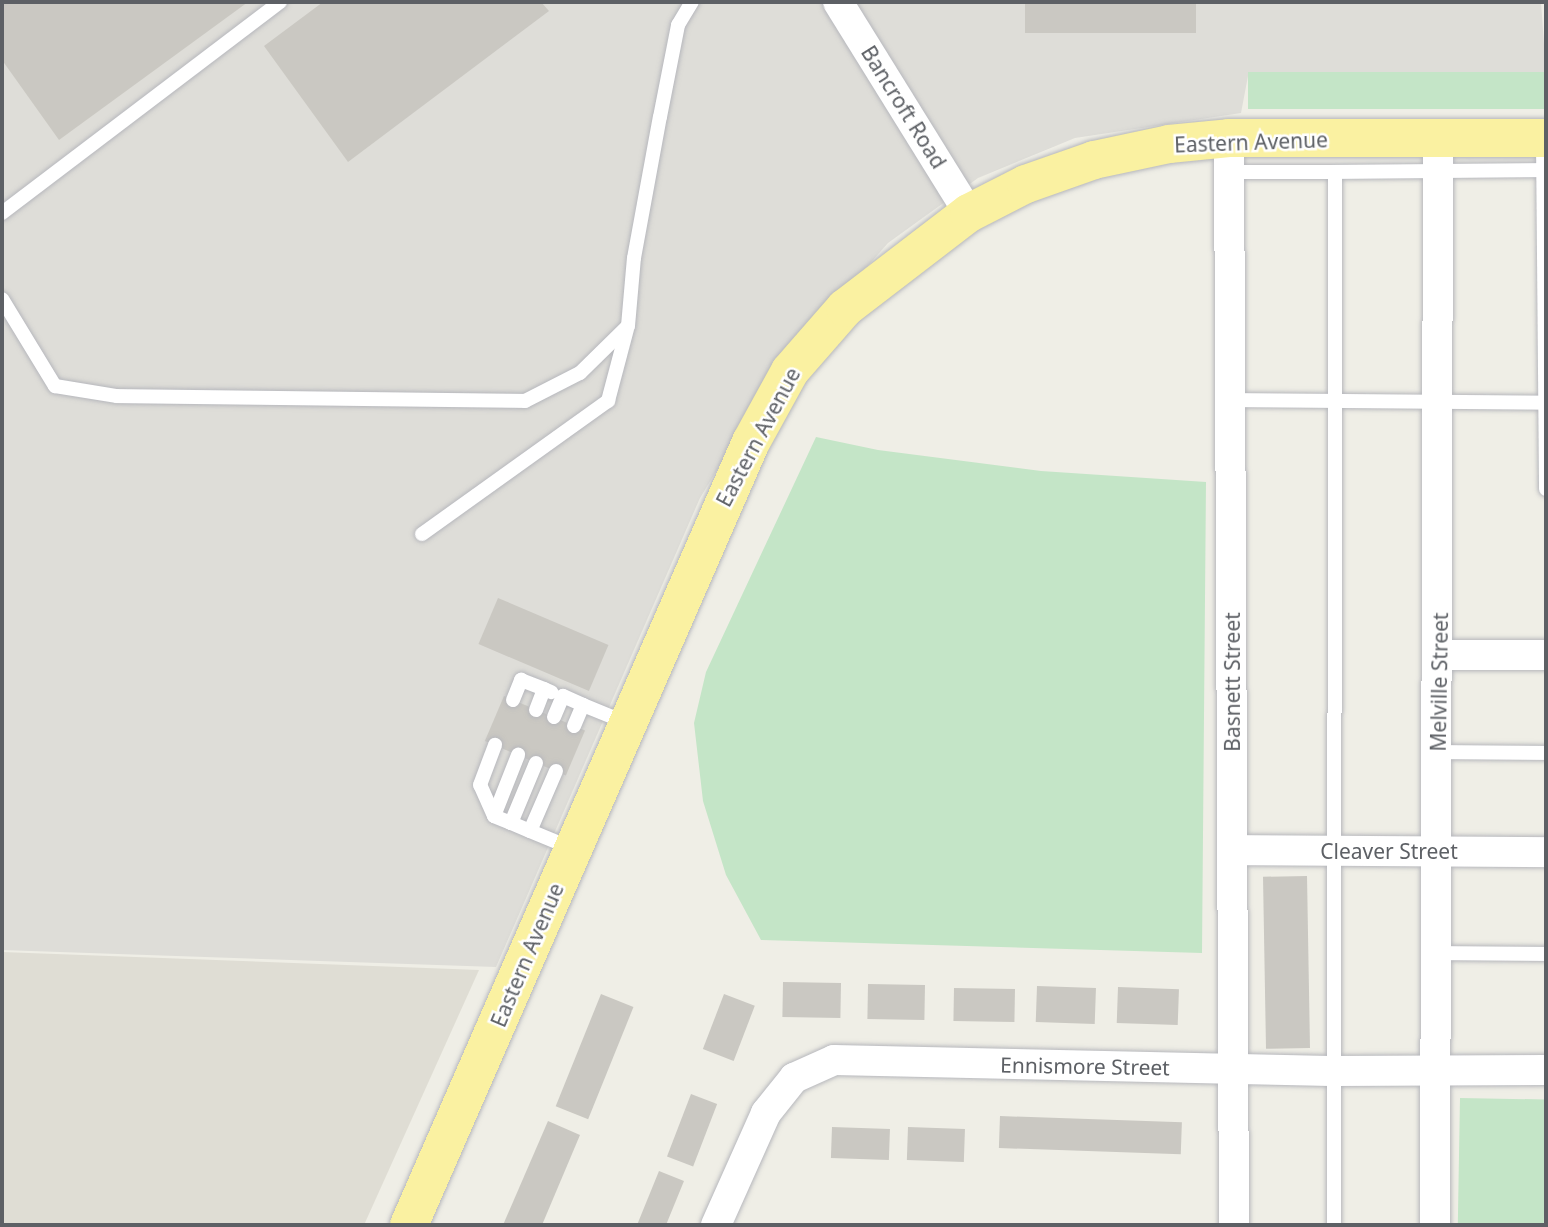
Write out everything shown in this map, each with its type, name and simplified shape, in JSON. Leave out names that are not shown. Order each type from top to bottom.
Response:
[{"type":"highway","name":"Eastern Avenue","points":[[409,1225],[714,521],[790,371],[845,308],[969,213],[1026,184],[1094,160],[1169,144],[1230,155],[1439,155],[1545,149]]},
{"type":"street","name":"Bancroft Road","points":[[838,2],[969,213]]},
{"type":"street","name":"Basnett Street","points":[[1230,155],[1234,1225]]},
{"type":"street","name":"Melville Street","points":[[1435,1225],[1435,953],[1440,655],[1439,155]]},
{"type":"street","points":[[1440,655],[1546,655]]},
{"type":"street","name":"Cleaver Street","points":[[1233,850],[1546,852]]},
{"type":"street","name":"Ennismore Street","points":[[716,1225],[766,1113],[794,1079],[834,1060],[1334,1071],[1434,1068],[1546,1070]]},
{"type":"lane","points":[[2,213],[280,2]]},
{"type":"lane","points":[[422,534],[608,401],[628,326],[634,258],[678,25],[692,2]]},
{"type":"lane","points":[[1545,149],[1546,489]]},
{"type":"lane","points":[[1230,155],[1335,172],[1439,155]]},
{"type":"lane","points":[[1334,1225],[1335,172]]},
{"type":"lane","points":[[2,299],[55,386],[117,396],[525,401],[580,373],[628,326]]},
{"type":"lane","points":[[1231,400],[1546,403]]},
{"type":"lane","points":[[513,700],[521,680],[627,723]]},
{"type":"lane","points":[[536,710],[544,689]]},
{"type":"lane","points":[[554,718],[563,696]]},
{"type":"lane","points":[[574,726],[583,705]]},
{"type":"lane","points":[[495,745],[480,785],[494,816],[573,849]]},
{"type":"lane","points":[[1438,752],[1546,753]]},
{"type":"lane","points":[[494,816],[518,755]]},
{"type":"lane","points":[[511,823],[536,763]]},
{"type":"lane","points":[[530,831],[556,771]]},
{"type":"lane","points":[[1435,953],[1546,954]]},
{"type":"shaded area","points":[[2,2],[1541,2],[1546,72],[1248,76],[1241,113],[1075,138],[978,178],[888,243],[781,364],[700,498],[496,967],[2,950]]},
{"type":"shaded area","points":[[2,952],[479,970],[364,1225],[2,1225]]},
{"type":"green space","points":[[1248,72],[1546,72],[1546,109],[1248,109]]},
{"type":"green space","points":[[816,437],[878,450],[1041,471],[1206,482],[1202,953],[761,940],[726,875],[703,801],[694,723],[706,672]]},
{"type":"green space","points":[[1460,1098],[1546,1100],[1544,1225],[1458,1225]]},
{"type":"building","points":[[2,2],[248,2],[59,140],[2,60]]},
{"type":"building","points":[[323,2],[541,2],[549,11],[348,162],[264,46]]},
{"type":"building","points":[[1025,2],[1196,2],[1196,33],[1025,33]]},
{"type":"building","points":[[498,598],[608,645],[589,691],[478,644]]},
{"type":"building","points":[[504,696],[585,730],[566,775],[485,741]]},
{"type":"building","points":[[1307,876],[1310,1048],[1266,1049],[1263,877]]},
{"type":"building","points":[[783,982],[841,983],[840,1018],[782,1017]]},
{"type":"building","points":[[868,984],[925,985],[924,1020],[867,1019]]},
{"type":"building","points":[[1037,986],[1096,988],[1095,1024],[1036,1022]]},
{"type":"building","points":[[1118,987],[1179,989],[1178,1025],[1117,1023]]},
{"type":"building","points":[[954,988],[1015,989],[1014,1022],[953,1021]]},
{"type":"building","points":[[601,994],[633,1007],[588,1119],[556,1106]]},
{"type":"building","points":[[724,994],[755,1006],[734,1061],[703,1049]]},
{"type":"building","points":[[691,1094],[717,1104],[693,1167],[667,1157]]},
{"type":"building","points":[[1000,1116],[1182,1122],[1181,1154],[999,1148]]},
{"type":"building","points":[[548,1121],[580,1135],[542,1225],[503,1225]]},
{"type":"building","points":[[832,1127],[890,1129],[889,1160],[831,1158]]},
{"type":"building","points":[[908,1127],[965,1129],[964,1162],[907,1160]]},
{"type":"building","points":[[659,1171],[684,1181],[666,1225],[637,1225]]}]
